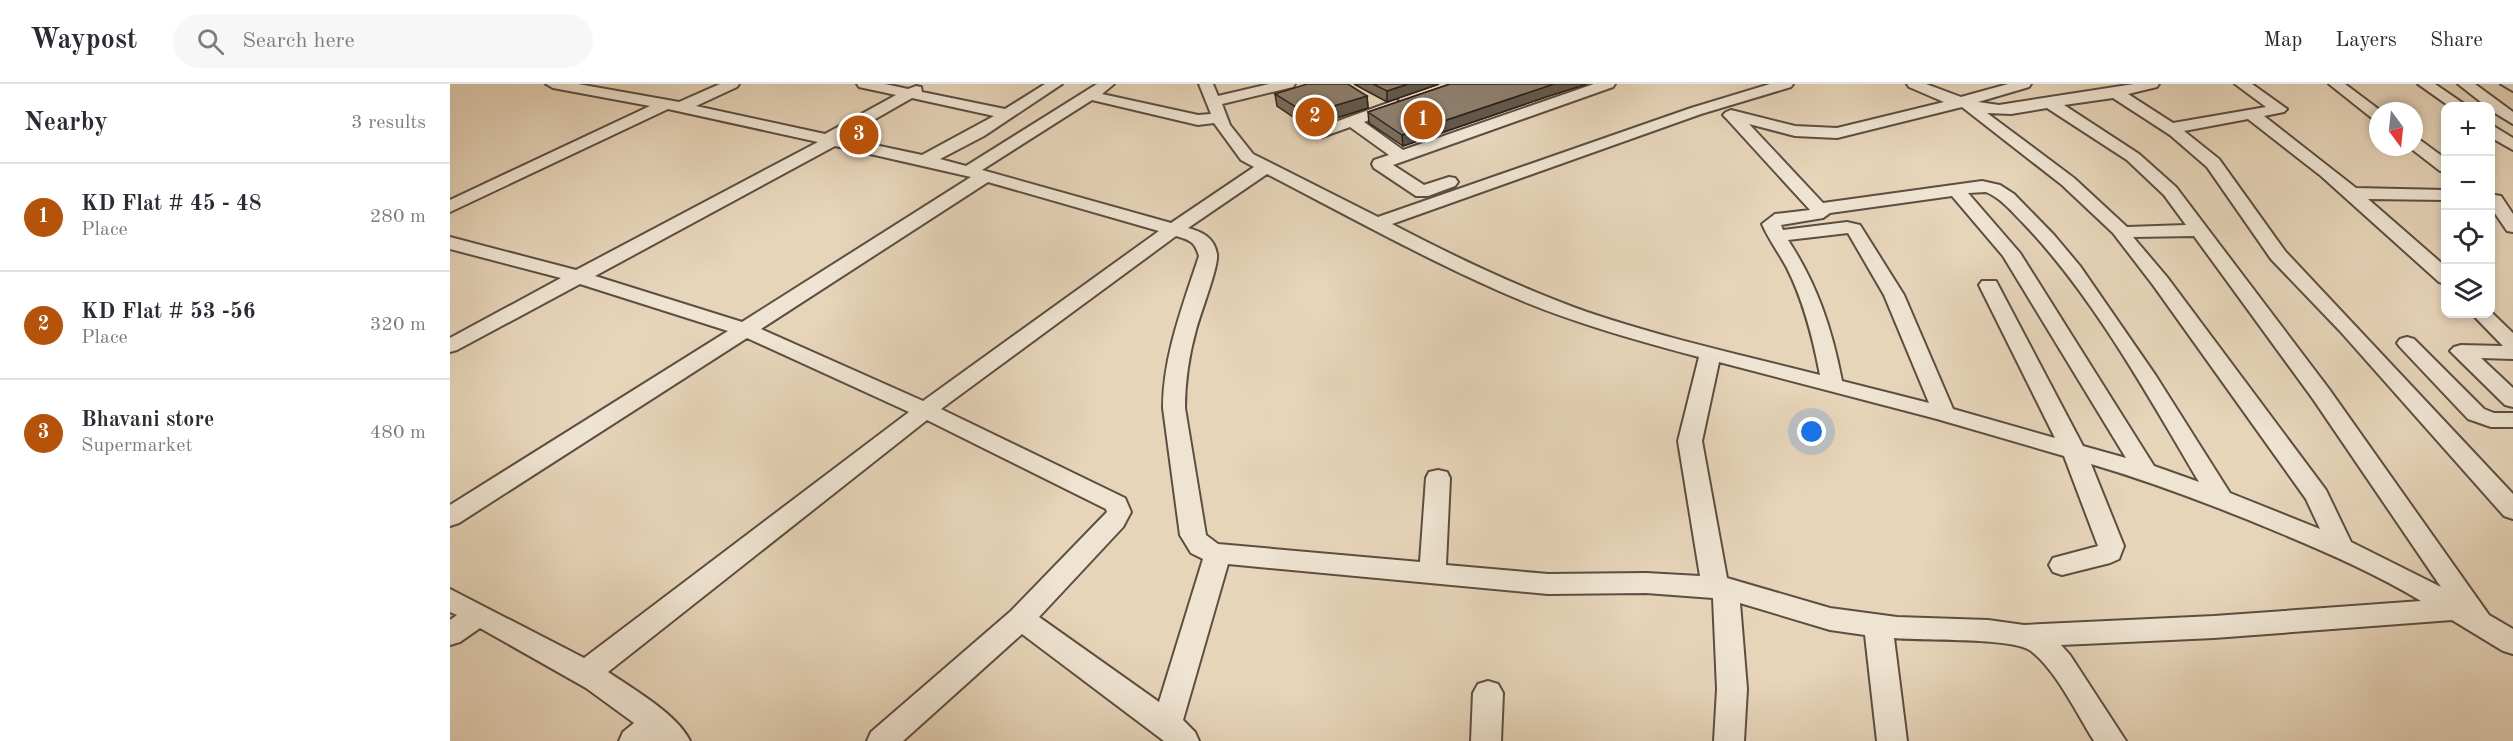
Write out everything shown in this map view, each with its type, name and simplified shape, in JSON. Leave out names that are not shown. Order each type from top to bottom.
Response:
[{"type":"street","points":[[553,84],[674,106],[925,160],[1196,236],[1204,243],[1208,256],[1177,363],[1174,408],[1193,535],[1196,544],[1203,550],[1218,554],[1548,584],[1646,583],[1720,588],[1830,619],[1878,625],[1988,631],[2024,636],[2214,627],[2456,609]]},
{"type":"street","points":[[450,207],[674,106],[732,84]]},
{"type":"street","points":[[864,84],[1008,114]]},
{"type":"street","points":[[450,346],[928,84]]},
{"type":"street","points":[[925,160],[978,133],[1055,84]]},
{"type":"street","points":[[450,517],[747,330],[1107,84]]},
{"type":"street","points":[[1206,84],[1216,110],[1231,138],[1247,157],[1376,224],[1506,286],[1580,316],[1710,354],[1944,414],[2146,472],[2221,499],[2341,549],[2419,587],[2513,643]]},
{"type":"street","points":[[1089,95],[1198,120],[1216,110],[1288,84]]},
{"type":"street","points":[[1608,84],[1380,164],[1422,192],[1670,105],[1743,84]]},
{"type":"street","points":[[1376,224],[1703,108],[1786,84]]},
{"type":"street","points":[[1914,84],[1962,102],[2004,110],[2116,93],[2152,84]]},
{"type":"street","points":[[1703,108],[1795,131],[1837,133],[2024,84]]},
{"type":"street","points":[[2176,132],[2178,127],[2278,109],[2242,84]]},
{"type":"street","points":[[2242,84],[2261,84]]},
{"type":"street","points":[[2336,84],[2369,109]]},
{"type":"street","points":[[2425,84],[2453,102]]},
{"type":"street","points":[[2465,84],[2513,119]]},
{"type":"street","points":[[2508,84],[2513,87]]},
{"type":"street","points":[[2116,93],[2176,132],[2213,162],[2278,255],[2510,504]]},
{"type":"street","points":[[1367,99],[1384,109]]},
{"type":"street","points":[[1322,132],[1405,102]]},
{"type":"street","points":[[1962,102],[2056,170],[2095,204],[2123,233],[2122,237],[2160,281],[2317,496],[2341,549]]},
{"type":"street","points":[[2050,103],[2114,143],[2170,191],[2321,394],[2481,624]]},
{"type":"street","points":[[2251,114],[2295,144],[2441,274]]},
{"type":"street","points":[[1734,116],[1768,156],[1821,209]]},
{"type":"street","points":[[1351,120],[1400,156]]},
{"type":"street","points":[[2495,132],[2513,145]]},
{"type":"street","points":[[2423,150],[2441,164]]},
{"type":"street","points":[[587,672],[926,411],[1174,228],[1266,167]]},
{"type":"street","points":[[1821,209],[1988,186],[1998,190],[2062,255],[2162,400],[2221,499]]},
{"type":"street","points":[[1956,190],[2011,254],[2146,472]]},
{"type":"street","points":[[2352,193],[2441,195]]},
{"type":"street","points":[[2500,200],[2513,227]]},
{"type":"street","points":[[1821,209],[1821,213],[1773,221],[1771,224],[1810,297],[1823,333],[1832,384]]},
{"type":"street","points":[[1777,236],[1847,227],[1854,229],[1892,291],[1916,342],[1944,414]]},
{"type":"street","points":[[2123,233],[2201,231]]},
{"type":"street","points":[[450,243],[579,277],[747,330],[926,411],[1116,504],[1119,512],[1114,522],[1021,620],[882,741]]},
{"type":"street","points":[[1989,285],[2074,452],[2111,546],[2110,552],[2101,556],[2062,566]]},
{"type":"street","points":[[2486,318],[2513,344]]},
{"type":"street","points":[[2407,343],[2476,414],[2491,420],[2513,420]]},
{"type":"street","points":[[2513,352],[2461,351],[2513,400]]},
{"type":"street","points":[[1710,354],[1690,441],[1720,588],[1732,689],[1729,741]]},
{"type":"street","points":[[1432,573],[1438,478]]},
{"type":"street","points":[[1021,620],[1175,732],[1218,554]]},
{"type":"street","points":[[450,599],[587,672],[666,732]]},
{"type":"street","points":[[450,634],[479,615]]},
{"type":"street","points":[[1878,625],[1892,741]]},
{"type":"street","points":[[2024,636],[2040,642],[2060,663],[2111,741]]},
{"type":"street","points":[[1486,741],[1488,693]]},
{"type":"street","points":[[634,741],[666,732]]},
{"type":"building","points":[[1307,84],[1348,84],[1367,96],[1307,114],[1275,94]]},
{"type":"building","points":[[1373,84],[1408,84],[1387,91]]},
{"type":"building","points":[[1450,84],[1554,84],[1402,135],[1368,112]]},
{"type":"place","name":"KD Flat # 53 -56","points":[[1315,117]]},
{"type":"place","name":"KD Flat # 45 - 48","points":[[1423,120]]},
{"type":"place","name":"Bhavani store","points":[[859,135]]}]
